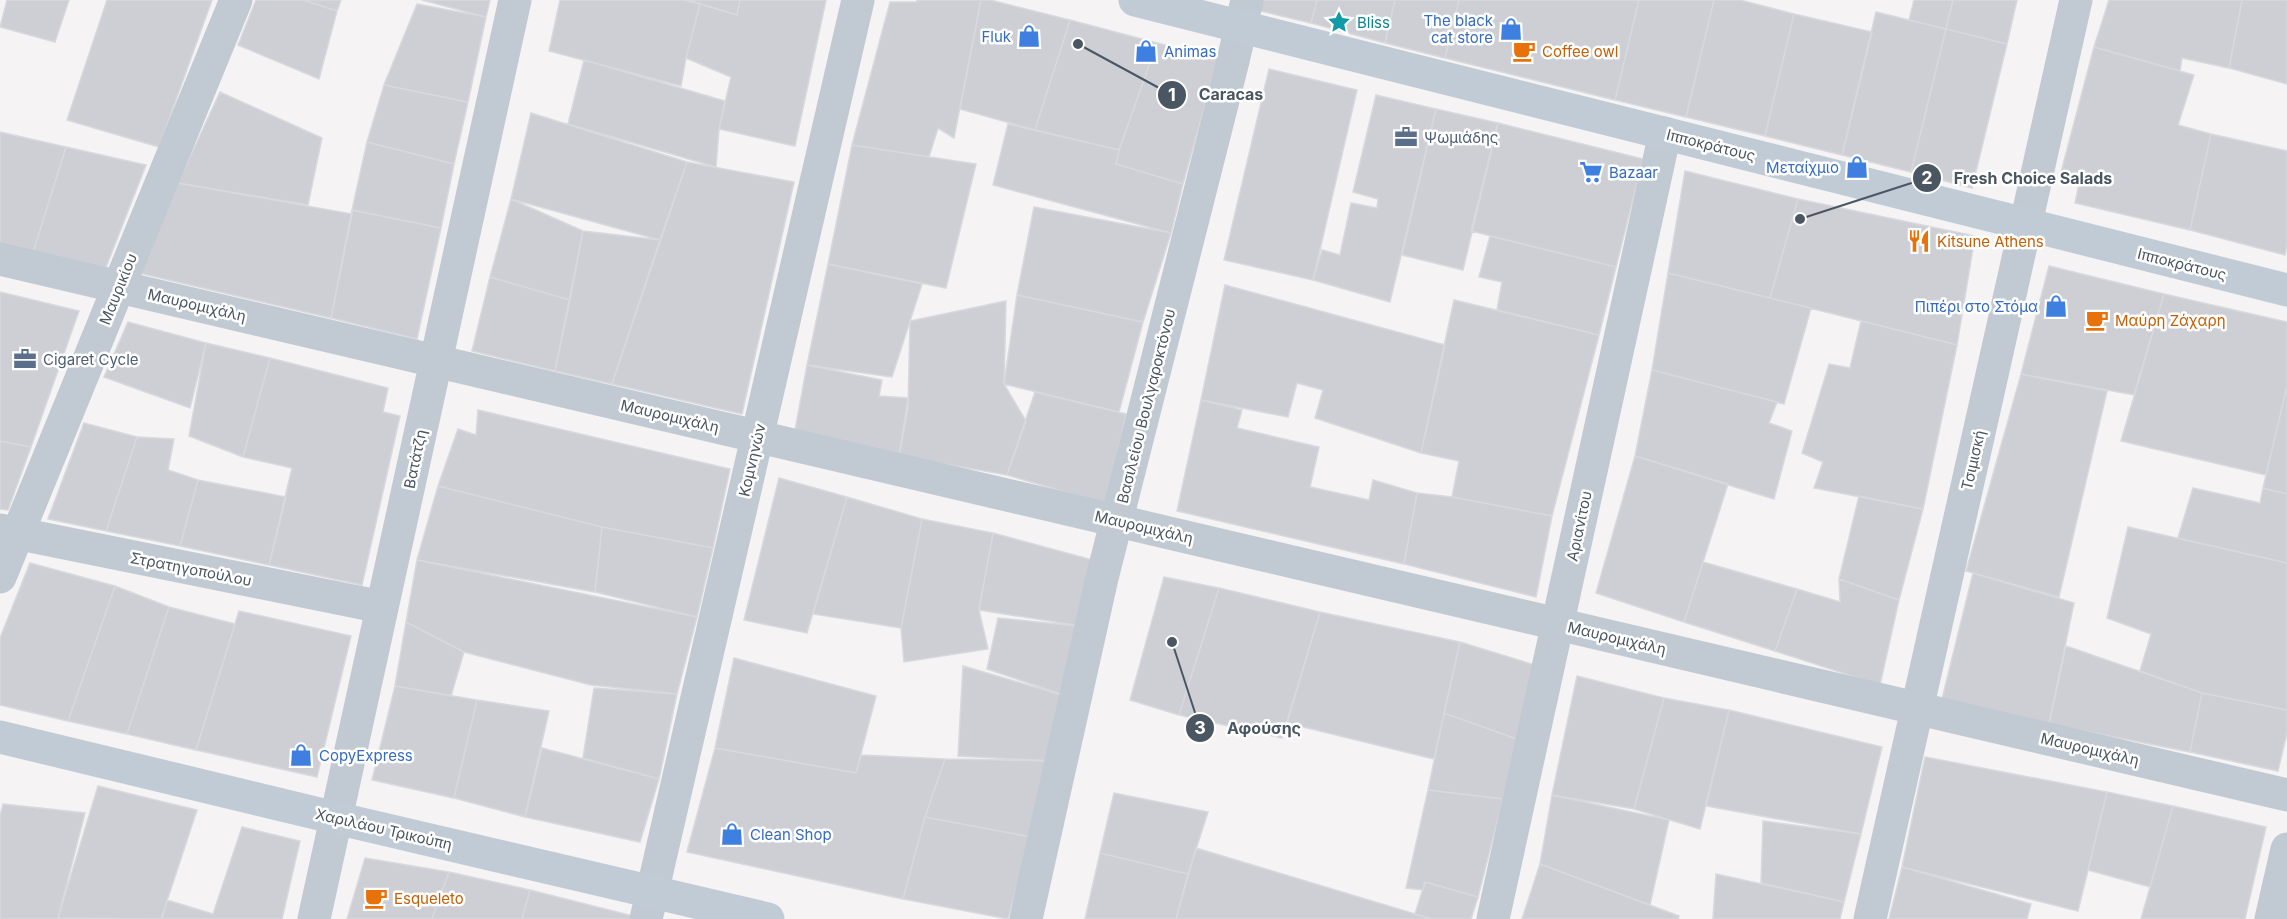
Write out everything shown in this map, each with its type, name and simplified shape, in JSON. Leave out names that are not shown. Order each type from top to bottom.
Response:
[{"type":"street","name":"Μαυρικίου","points":[[0,577],[9,532],[118,286],[236,0]]},
{"type":"street","name":"Βατάτζη","points":[[314,919],[515,0]]},
{"type":"street","name":"Κομνηνών","points":[[650,905],[858,0]]},
{"type":"street","name":"Ιπποκράτους","points":[[1135,0],[1244,13],[1665,133],[2287,290]]},
{"type":"street","name":"Τσιμισκή","points":[[1870,919],[2076,0]]},
{"type":"street","name":"Βασιλείου Βουλγαροκτόνου","points":[[1026,919],[1117,520],[1244,13]]},
{"type":"street","name":"Αριανίτου","points":[[1493,919],[1665,133]]},
{"type":"street","name":"Μαυρομιχάλη","points":[[0,259],[2287,795]]},
{"type":"street","name":"Στρατηγοπούλου","points":[[9,532],[382,607]]},
{"type":"street","name":"Χαριλάου Τρικούπη","points":[[0,736],[336,818],[650,905],[768,919]]},
{"type":"street","points":[[2271,919],[2287,849]]},
{"type":"building","points":[[7,0],[69,0],[55,42],[0,27]]},
{"type":"building","points":[[107,0],[212,0],[159,147],[67,120]]},
{"type":"building","points":[[256,0],[303,0],[337,11],[319,79],[238,45]]},
{"type":"building","points":[[303,0],[341,0],[337,11]]},
{"type":"building","points":[[422,0],[490,0],[486,17]]},
{"type":"building","points":[[560,0],[684,0],[700,4],[681,86],[549,51]]},
{"type":"building","points":[[688,0],[740,0],[737,15]]},
{"type":"building","points":[[740,0],[826,0],[795,146],[719,129],[731,77],[686,58],[700,4],[737,15]]},
{"type":"building","points":[[917,0],[981,0],[954,138],[938,128],[929,157],[852,145],[890,2],[917,2]]},
{"type":"building","points":[[981,0],[990,0],[1070,20],[1035,130],[960,109]]},
{"type":"building","points":[[1254,0],[1317,0],[1311,23],[1252,9]]},
{"type":"building","points":[[1317,0],[1395,0],[1385,43],[1311,23]]},
{"type":"building","points":[[1395,0],[1459,0],[1445,58],[1385,43]]},
{"type":"building","points":[[1459,0],[1639,0],[1615,100],[1445,58]]},
{"type":"building","points":[[1639,0],[1714,0],[1686,117],[1615,100]]},
{"type":"building","points":[[1714,0],[1740,0],[1794,14],[1765,136],[1686,117]]},
{"type":"building","points":[[1914,0],[1953,0],[1946,29],[1909,20]]},
{"type":"building","points":[[1953,0],[2017,0],[2007,44],[1946,29]]},
{"type":"building","points":[[2109,0],[2242,0],[2229,68],[2182,58],[2180,71],[2094,47]]},
{"type":"building","points":[[2242,0],[2287,0],[2287,84],[2229,68]]},
{"type":"building","points":[[417,4],[486,17],[468,102],[384,85]]},
{"type":"building","points":[[1876,12],[1946,29],[1911,172],[1842,155]]},
{"type":"building","points":[[1794,14],[1872,32],[1842,155],[1765,136]]},
{"type":"building","points":[[1070,20],[1157,43],[1119,150],[1035,130]]},
{"type":"building","points":[[1946,29],[2007,44],[1972,188],[1911,172]]},
{"type":"building","points":[[1157,43],[1218,58],[1183,184],[1116,164]]},
{"type":"building","points":[[2094,47],[2194,75],[2178,125],[2211,134],[2190,230],[2075,203],[2079,184],[2060,176]]},
{"type":"building","points":[[584,60],[725,101],[719,129],[716,167],[568,124]]},
{"type":"building","points":[[1269,69],[1357,90],[1313,280],[1224,260]]},
{"type":"building","points":[[384,85],[468,102],[454,164],[367,142]]},
{"type":"building","points":[[220,92],[322,138],[308,205],[178,183]]},
{"type":"building","points":[[1376,95],[1436,109],[1390,302],[1313,280],[1322,250],[1340,255],[1351,203],[1377,208],[1378,199],[1353,192]]},
{"type":"building","points":[[1436,109],[1498,123],[1463,270],[1402,255]]},
{"type":"building","points":[[531,113],[687,162],[660,240],[511,199]]},
{"type":"building","points":[[1498,123],[1643,159],[1616,267],[1471,231]]},
{"type":"building","points":[[1008,124],[1119,150],[1116,164],[1183,184],[1171,233],[993,185]]},
{"type":"building","points":[[0,132],[66,147],[31,259],[0,249]]},
{"type":"building","points":[[2211,134],[2287,151],[2287,246],[2285,255],[2190,230]]},
{"type":"building","points":[[367,142],[454,164],[441,228],[352,210]]},
{"type":"building","points":[[852,145],[976,164],[946,288],[828,264]]},
{"type":"building","points":[[66,147],[146,165],[101,280],[31,259]]},
{"type":"building","points":[[687,162],[794,182],[742,414],[612,384]]},
{"type":"building","points":[[1685,171],[1798,199],[1770,298],[1668,273]]},
{"type":"building","points":[[178,183],[352,214],[331,318],[139,273]]},
{"type":"building","points":[[511,199],[583,231],[570,300],[490,277]]},
{"type":"building","points":[[1798,199],[1975,236],[1957,345],[1770,298]]},
{"type":"building","points":[[1034,207],[1171,233],[1143,322],[1017,295]]},
{"type":"building","points":[[352,210],[441,228],[417,339],[331,318]]},
{"type":"building","points":[[583,231],[660,240],[612,384],[555,371]]},
{"type":"building","points":[[1490,236],[1616,267],[1599,335],[1497,310],[1502,282],[1479,277]]},
{"type":"building","points":[[828,264],[922,284],[892,377],[807,365]]},
{"type":"building","points":[[2049,266],[2164,294],[2134,395],[2021,374]]},
{"type":"building","points":[[1668,273],[1811,308],[1784,404],[1652,370]]},
{"type":"building","points":[[490,277],[570,300],[555,371],[472,351]]},
{"type":"building","points":[[1225,285],[1445,345],[1421,453],[1315,418],[1323,390],[1297,383],[1288,417],[1201,400]]},
{"type":"building","points":[[0,292],[79,311],[31,447],[0,441]]},
{"type":"building","points":[[2164,294],[2287,322],[2287,386],[2266,475],[2121,441]]},
{"type":"building","points":[[1017,295],[1143,322],[1119,412],[1004,384]]},
{"type":"building","points":[[1454,300],[1599,335],[1552,516],[1452,497],[1459,461],[1421,453]]},
{"type":"building","points":[[1006,301],[1004,384],[1026,421],[1007,475],[899,456],[908,409],[910,321]]},
{"type":"building","points":[[1861,321],[1957,345],[1923,509],[1814,488],[1823,462],[1802,453],[1829,364],[1850,368]]},
{"type":"building","points":[[128,322],[206,343],[190,408],[104,377]]},
{"type":"building","points":[[206,343],[270,358],[243,457],[189,436]]},
{"type":"building","points":[[270,358],[388,388],[383,412],[400,416],[362,585],[269,565],[292,468],[243,457]]},
{"type":"building","points":[[807,365],[882,380],[879,396],[908,398],[899,456],[794,436]]},
{"type":"building","points":[[1652,370],[1777,402],[1769,423],[1792,431],[1774,499],[1635,456]]},
{"type":"building","points":[[2021,374],[2107,391],[2059,597],[1966,571]]},
{"type":"building","points":[[2287,386],[2287,494],[2263,488]]},
{"type":"building","points":[[1035,392],[1126,414],[1106,504],[1007,475]]},
{"type":"building","points":[[1201,400],[1242,410],[1237,428],[1319,447],[1310,487],[1369,500],[1373,480],[1417,493],[1404,564],[1177,511]]},
{"type":"building","points":[[478,410],[730,469],[713,548],[602,527],[438,486],[458,429],[476,435]]},
{"type":"building","points":[[84,423],[137,437],[106,531],[48,519]]},
{"type":"building","points":[[137,437],[174,439],[168,470],[198,480],[180,546],[106,531]]},
{"type":"building","points":[[0,441],[31,447],[8,510],[0,509]]},
{"type":"building","points":[[1635,456],[1728,484],[1684,622],[1596,593]]},
{"type":"building","points":[[779,478],[847,497],[807,633],[744,620]]},
{"type":"building","points":[[198,480],[286,497],[269,565],[180,546]]},
{"type":"building","points":[[438,486],[602,527],[595,592],[417,560]]},
{"type":"building","points":[[2193,488],[2260,503],[2263,488],[2287,494],[2287,563],[2178,538]]},
{"type":"building","points":[[1417,493],[1452,497],[1552,516],[1536,597],[1404,564]]},
{"type":"building","points":[[1859,496],[1923,509],[1899,600],[1839,579]]},
{"type":"building","points":[[847,497],[922,519],[901,628],[813,614]]},
{"type":"building","points":[[922,519],[993,533],[979,610],[988,649],[904,662],[901,628]]},
{"type":"building","points":[[602,527],[713,548],[697,617],[595,592]]},
{"type":"building","points":[[2128,527],[2287,563],[2287,710],[2202,693],[2140,671],[2151,634],[2107,618]]},
{"type":"building","points":[[993,533],[1100,562],[1087,627],[979,610]]},
{"type":"building","points":[[417,560],[697,617],[677,694],[591,685],[464,652],[406,622]]},
{"type":"building","points":[[1703,562],[1797,589],[1775,651],[1684,622]]},
{"type":"building","points":[[30,563],[115,586],[68,721],[0,705],[0,638]]},
{"type":"building","points":[[1973,573],[2074,603],[2049,724],[1941,703]]},
{"type":"building","points":[[1164,577],[1219,588],[1179,715],[1130,700]]},
{"type":"building","points":[[1839,579],[1899,600],[1880,685],[1775,651],[1797,589],[1840,602]]},
{"type":"building","points":[[115,586],[169,607],[127,734],[68,721]]},
{"type":"building","points":[[1219,588],[1320,612],[1282,738],[1179,715]]},
{"type":"building","points":[[169,607],[235,624],[196,750],[127,734]]},
{"type":"building","points":[[239,611],[351,636],[317,777],[196,750]]},
{"type":"building","points":[[1320,612],[1460,642],[1434,759],[1287,723]]},
{"type":"building","points":[[998,618],[1087,627],[1072,698],[987,669]]},
{"type":"building","points":[[406,622],[464,652],[451,696],[395,686]]},
{"type":"building","points":[[1460,642],[1538,666],[1517,739],[1444,713]]},
{"type":"building","points":[[2066,646],[2202,693],[2190,752],[2049,724]]},
{"type":"building","points":[[734,658],[876,696],[856,773],[715,748]]},
{"type":"building","points":[[963,666],[1072,698],[1053,761],[958,756]]},
{"type":"building","points":[[1577,676],[1664,698],[1634,809],[1552,795]]},
{"type":"building","points":[[395,686],[477,700],[454,798],[372,780]]},
{"type":"building","points":[[594,688],[677,694],[659,779],[583,758]]},
{"type":"building","points":[[2202,693],[2287,710],[2287,733],[2278,771],[2190,752]]},
{"type":"building","points":[[1664,698],[1729,710],[1700,829],[1634,809]]},
{"type":"building","points":[[477,700],[549,711],[525,817],[454,798]]},
{"type":"building","points":[[1729,710],[1882,747],[1861,834],[1706,806]]},
{"type":"building","points":[[1444,713],[1517,739],[1503,799],[1428,790]]},
{"type":"building","points":[[542,748],[659,779],[640,842],[525,817]]},
{"type":"building","points":[[715,748],[856,773],[861,755],[945,759],[925,817],[903,899],[687,852]]},
{"type":"building","points":[[1925,757],[2107,792],[2078,911],[1902,867]]},
{"type":"building","points":[[945,759],[1053,761],[1031,837],[925,817]]},
{"type":"building","points":[[98,786],[197,810],[161,919],[58,918]]},
{"type":"building","points":[[1428,790],[1503,799],[1478,897],[1425,882],[1423,890],[1406,888]]},
{"type":"building","points":[[2107,792],[2173,806],[2150,887],[2088,870]]},
{"type":"building","points":[[1114,793],[1208,812],[1188,874],[1100,853]]},
{"type":"building","points":[[1552,795],[1669,820],[1650,905],[1540,864]]},
{"type":"building","points":[[3,804],[85,813],[58,918],[63,919],[0,919],[0,816]]},
{"type":"building","points":[[2173,806],[2266,827],[2245,919],[2141,919]]},
{"type":"building","points":[[925,817],[1031,837],[1008,919],[903,899]]},
{"type":"building","points":[[1763,821],[1861,834],[1844,902],[1761,883]]},
{"type":"building","points":[[242,827],[300,841],[282,919],[162,919],[167,900],[213,914]]},
{"type":"building","points":[[1196,848],[1415,914],[1432,919],[1176,919]]},
{"type":"building","points":[[1100,853],[1188,874],[1176,919],[1085,919]]},
{"type":"building","points":[[365,858],[449,872],[432,919],[347,919]]},
{"type":"building","points":[[1540,864],[1679,916],[1678,919],[1522,919]]},
{"type":"building","points":[[1902,867],[2031,904],[2027,919],[1889,919]]},
{"type":"building","points":[[449,872],[530,890],[522,919],[432,919]]},
{"type":"building","points":[[1716,874],[1844,902],[1840,919],[1713,919]]},
{"type":"building","points":[[1425,882],[1478,897],[1471,919],[1432,919],[1415,914]]},
{"type":"building","points":[[530,890],[633,916],[632,919],[522,919]]},
{"type":"place","name":"Bliss","points":[[1339,22]]},
{"type":"place","name":"The black cat store","points":[[1511,29]]},
{"type":"place","name":"Fluk","points":[[1029,36]]},
{"type":"place","name":"Caracas","points":[[1078,44]]},
{"type":"place","name":"Animas","points":[[1146,51]]},
{"type":"place","name":"Coffee owl","points":[[1524,51]]},
{"type":"place","name":"Ψωμιάδης","points":[[1406,137]]},
{"type":"place","name":"Μεταίχμιο","points":[[1857,167]]},
{"type":"place","name":"Bazaar","points":[[1591,172]]},
{"type":"place","name":"Fresh Choice Salads","points":[[1800,219]]},
{"type":"place","name":"Kitsune Athens","points":[[1919,241]]},
{"type":"place","name":"Πιπέρι στο Στόμα","points":[[2056,306]]},
{"type":"place","name":"Μαύρη Ζάχαρη","points":[[2097,320]]},
{"type":"place","name":"Cigaret Cycle","points":[[25,359]]},
{"type":"place","name":"Αφούσης","points":[[1172,642]]},
{"type":"place","name":"CopyExpress","points":[[301,755]]},
{"type":"place","name":"Clean Shop","points":[[732,834]]},
{"type":"place","name":"Esqueleto","points":[[376,898]]}]
